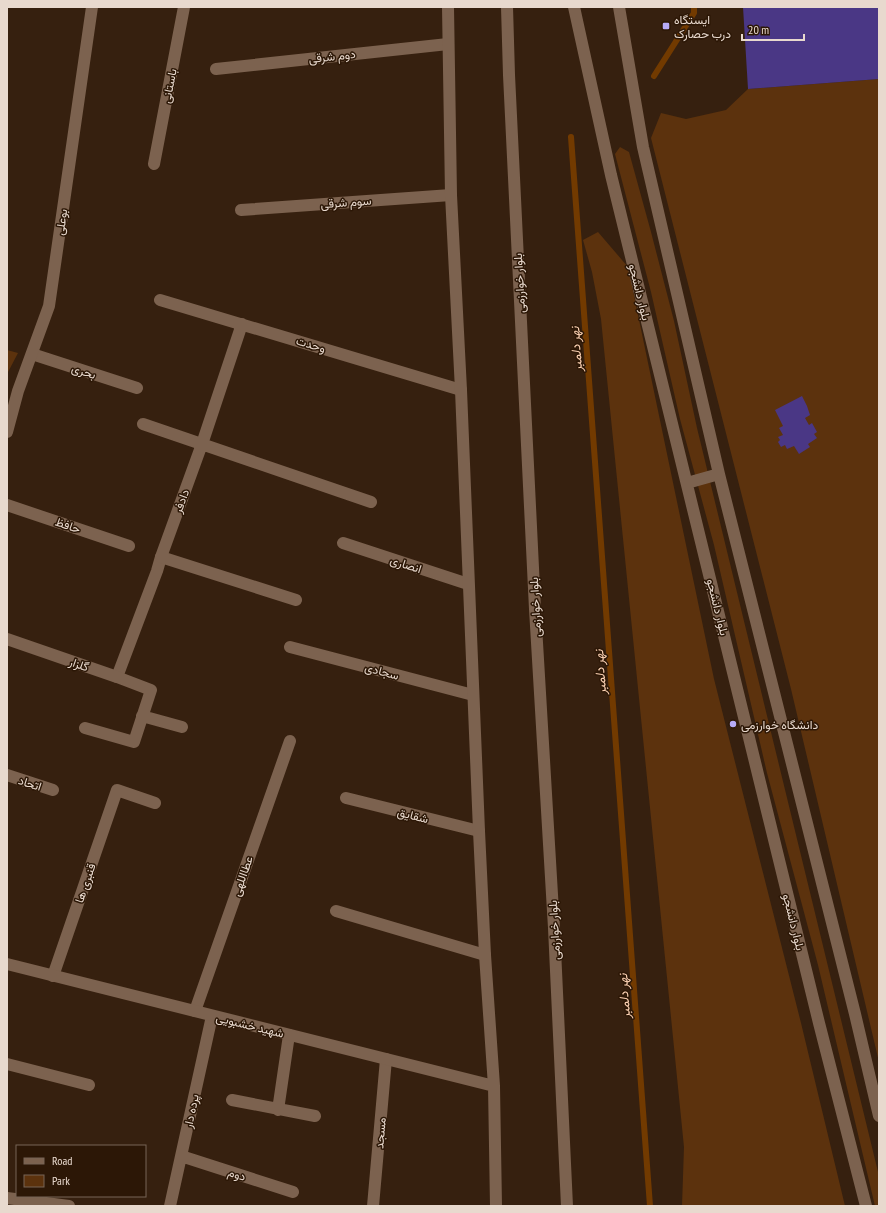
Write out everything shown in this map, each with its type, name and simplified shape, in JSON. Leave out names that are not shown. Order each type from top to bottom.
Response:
[{"type":"street","name":"بوعلی","points":[[7,432],[13,390],[32,354],[49,306],[92,7]]},
{"type":"street","name":"باستانی","points":[[154,164],[184,7]]},
{"type":"street","points":[[448,7],[451,195],[461,390],[479,831],[485,955],[494,1086],[496,1206]]},
{"type":"street","name":"بلوار خوارزمی","points":[[507,7],[534,601],[554,928],[567,1206]]},
{"type":"street","name":"بلوار دانشجو","points":[[574,7],[611,175],[819,1023],[866,1206]]},
{"type":"street","points":[[619,7],[643,147],[719,474],[879,1116]]},
{"type":"street","name":"دوم شرقی","points":[[216,68],[448,44]]},
{"type":"street","name":"سوم شرقی","points":[[241,210],[451,195]]},
{"type":"street","name":"وحدت","points":[[160,300],[461,390]]},
{"type":"street","name":"دادفر","points":[[117,677],[202,444],[242,324]]},
{"type":"street","name":"بحری","points":[[32,354],[137,388]]},
{"type":"street","points":[[143,424],[371,502]]},
{"type":"street","points":[[687,482],[719,474]]},
{"type":"street","name":"حافظ","points":[[7,505],[129,546]]},
{"type":"street","name":"انصاری","points":[[343,543],[468,584]]},
{"type":"street","points":[[161,557],[296,600]]},
{"type":"street","name":"گلزار","points":[[7,639],[151,690],[142,716]]},
{"type":"street","name":"سجادی","points":[[290,646],[473,695]]},
{"type":"street","points":[[85,728],[134,742],[142,716],[182,727]]},
{"type":"street","name":"عطااللهی","points":[[195,1011],[290,741]]},
{"type":"street","name":"اتحاد","points":[[7,775],[53,790]]},
{"type":"street","name":"قنبری ها","points":[[53,976],[117,790],[155,803]]},
{"type":"street","name":"شقایق","points":[[346,798],[479,831]]},
{"type":"street","points":[[336,911],[485,955]]},
{"type":"street","name":"شهید خشبویی","points":[[7,964],[494,1086]]},
{"type":"street","name":"پرده دار","points":[[170,1206],[212,1016]]},
{"type":"street","points":[[278,1110],[289,1035]]},
{"type":"street","name":"مسجد","points":[[373,1206],[386,1059]]},
{"type":"street","points":[[7,1064],[89,1085]]},
{"type":"street","points":[[232,1100],[315,1116]]},
{"type":"street","name":"دوم","points":[[181,1156],[293,1192]]},
{"type":"street","points":[[7,1198],[69,1206]]},
{"type":"green space","points":[[879,79],[879,1062],[791,689],[651,138],[661,113],[686,119],[726,110],[748,89]]},
{"type":"green space","points":[[620,147],[629,152],[674,321],[697,428],[879,1176],[879,1206],[875,1206],[818,965],[767,773],[714,545],[680,419],[651,292],[615,154]]},
{"type":"green space","points":[[598,232],[628,267],[714,679],[801,1023],[845,1206],[682,1206],[684,1147],[601,319],[592,272],[583,240]]},
{"type":"green space","points":[[7,350],[18,353],[7,374]]},
{"type":"building","points":[[743,7],[879,7],[879,79],[748,89]]},
{"type":"building","points":[[802,396],[810,415],[805,418],[809,425],[812,423],[817,432],[814,434],[817,438],[808,444],[810,447],[799,454],[794,446],[787,449],[785,445],[781,447],[778,442],[780,440],[778,437],[783,435],[779,428],[783,426],[775,410]]},
{"type":"waterway","points":[[654,76],[694,13],[694,7]]},
{"type":"waterway","name":"نهر دلمبر","points":[[571,137],[650,1206]]},
{"type":"place","name":"ایستگاه درب حصارک","points":[[666,26]]},
{"type":"place","name":"دانشگاه خوارزمی","points":[[733,724]]}]
